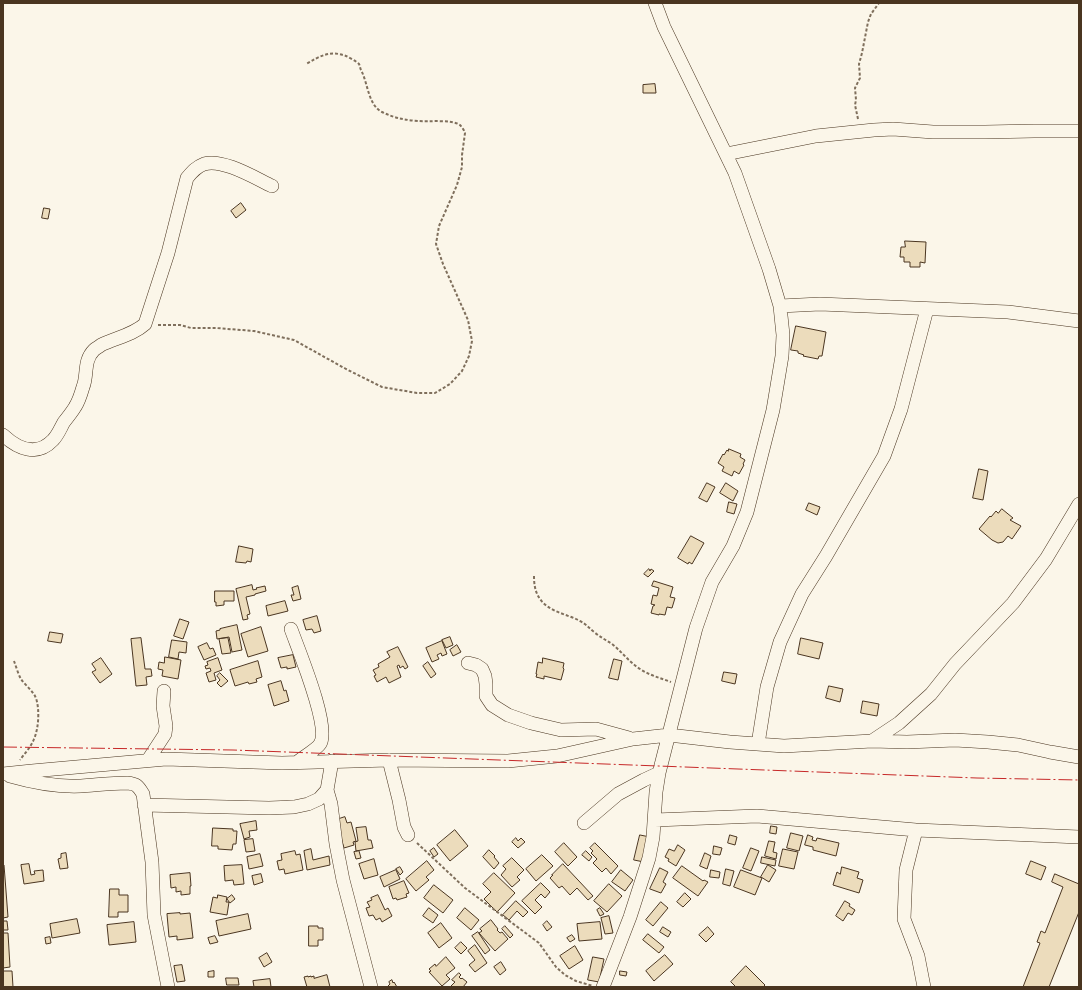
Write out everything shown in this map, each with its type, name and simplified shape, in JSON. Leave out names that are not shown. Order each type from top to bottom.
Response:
[{"type":"street","points":[[603,987],[630,917],[649,858],[655,820],[656,792],[659,772],[696,628],[712,582],[733,546],[747,512],[772,410],[782,356],[783,334],[780,306],[754,225],[735,173],[664,27],[655,3]]},
{"type":"street","points":[[726,154],[816,136],[874,130],[893,129],[933,132],[1079,131]]},
{"type":"street","points":[[3,435],[20,447],[39,450],[46,446],[54,439],[76,406],[84,386],[86,364],[94,349],[136,331],[145,324],[168,253],[187,178],[194,169],[203,164],[211,163],[222,165],[245,172],[272,186]]},
{"type":"street","points":[[780,306],[820,304],[1008,312],[1079,321]]},
{"type":"street","points":[[758,744],[767,687],[780,642],[802,594],[884,456],[901,409],[927,309]]},
{"type":"street","points":[[872,741],[899,723],[931,694],[955,664],[1013,603],[1046,559],[1079,504]]},
{"type":"street","points":[[291,629],[318,703],[322,725],[322,739],[320,745],[296,763]]},
{"type":"street","points":[[468,663],[476,665],[482,669],[485,676],[486,696],[492,705],[508,715],[531,723],[561,730],[596,729],[633,739]]},
{"type":"street","points":[[148,760],[165,734],[164,691]]},
{"type":"street","points":[[6,774],[166,759],[296,763],[389,760],[459,762],[508,761],[557,756],[633,739],[669,735],[784,746],[872,741],[907,742],[955,740],[1018,745],[1079,757]]},
{"type":"street","points":[[389,760],[404,827],[408,835]]},
{"type":"street","points":[[332,761],[328,790],[336,844],[343,880],[371,987]]},
{"type":"street","points":[[584,822],[618,794],[659,772]]},
{"type":"street","points":[[6,774],[26,780],[57,785],[80,786],[127,782],[134,783],[139,786],[143,794],[152,862],[154,915],[168,987]]},
{"type":"street","points":[[144,805],[269,808],[294,807],[308,804],[319,799],[328,790]]},
{"type":"street","points":[[655,820],[757,816],[916,830],[1079,837]]},
{"type":"street","points":[[916,830],[906,870],[904,919],[918,956],[924,987]]},
{"type":"path","points":[[856,132],[858,117],[855,105],[855,88],[860,78],[859,64],[868,22],[871,14],[879,3]]},
{"type":"path","points":[[145,324],[180,325],[191,328],[254,331],[294,340],[382,387],[417,393],[435,393],[450,384],[462,371],[469,356],[472,341],[468,320],[443,264],[436,244],[439,226],[457,185],[462,167],[465,132],[461,125],[454,123],[441,121],[416,121],[395,118],[380,111],[375,107],[369,94],[365,78],[359,64],[349,58],[339,54],[324,54],[306,64]]},
{"type":"path","points":[[534,576],[538,595],[546,605],[585,624],[595,633],[612,644],[640,669],[659,678],[681,685]]},
{"type":"path","points":[[6,774],[30,747],[35,737],[37,725],[38,707],[35,697],[31,689],[20,677],[14,661]]},
{"type":"path","points":[[408,835],[465,888],[538,943],[556,967],[565,975],[576,981],[597,987]]},
{"type":"building","points":[[655,84],[656,93],[643,93],[643,85]]},
{"type":"building","points":[[241,203],[246,210],[236,218],[231,211]]},
{"type":"building","points":[[44,208],[50,209],[48,219],[42,218]]},
{"type":"building","points":[[905,241],[926,242],[925,263],[920,262],[920,267],[910,267],[910,262],[904,262],[904,257],[900,257],[901,247],[905,247]]},
{"type":"building","points":[[796,326],[826,332],[822,356],[819,356],[818,359],[803,356],[804,355],[798,353],[798,351],[791,350]]},
{"type":"building","points":[[729,449],[741,454],[740,457],[745,460],[739,474],[734,471],[732,476],[722,471],[724,467],[718,463],[723,454],[724,455]]},
{"type":"building","points":[[979,469],[988,471],[983,500],[973,498]]},
{"type":"building","points":[[707,483],[715,487],[707,502],[699,498]]},
{"type":"building","points":[[726,483],[738,491],[733,501],[720,493]]},
{"type":"building","points":[[729,502],[737,504],[734,514],[727,512]]},
{"type":"building","points":[[809,503],[820,507],[817,515],[806,510]]},
{"type":"building","points":[[1002,509],[1013,518],[1010,520],[1021,526],[1012,539],[1008,536],[1003,542],[998,543],[979,529],[990,516],[991,517],[996,511],[998,513]]},
{"type":"building","points":[[691,536],[704,543],[692,564],[689,562],[688,564],[678,558]]},
{"type":"building","points":[[239,546],[253,549],[251,562],[236,562]]},
{"type":"building","points":[[649,569],[650,571],[651,569],[654,571],[648,577],[644,574]]},
{"type":"building","points":[[654,581],[673,587],[670,597],[675,598],[672,608],[667,607],[665,615],[651,613],[653,606],[655,605],[651,604],[653,595],[657,596],[659,588],[652,586]]},
{"type":"building","points":[[252,585],[253,590],[265,586],[266,591],[246,597],[250,614],[247,615],[248,619],[243,620],[236,589]]},
{"type":"building","points":[[298,586],[301,599],[293,601],[291,595],[294,595],[292,588]]},
{"type":"building","points":[[215,591],[234,591],[234,601],[224,601],[224,605],[216,606]]},
{"type":"building","points":[[285,601],[288,611],[268,616],[266,606]]},
{"type":"building","points":[[317,616],[321,631],[314,633],[312,629],[306,630],[303,620]]},
{"type":"building","points":[[180,619],[189,622],[183,639],[174,636]]},
{"type":"building","points":[[237,625],[242,650],[232,652],[229,637],[217,639],[216,631]]},
{"type":"building","points":[[261,627],[268,651],[248,657],[241,634]]},
{"type":"building","points":[[50,632],[63,634],[61,643],[48,641]]},
{"type":"building","points":[[450,637],[453,645],[446,648],[442,640]]},
{"type":"building","points":[[141,638],[145,669],[151,669],[152,676],[146,677],[147,685],[136,686],[131,639]]},
{"type":"building","points":[[228,638],[231,653],[222,654],[219,639]]},
{"type":"building","points":[[801,638],[823,643],[819,659],[798,654]]},
{"type":"building","points":[[172,640],[187,642],[186,653],[179,652],[178,659],[169,657]]},
{"type":"building","points":[[442,641],[447,654],[442,656],[441,653],[437,655],[439,659],[432,662],[426,648]]},
{"type":"building","points":[[207,643],[210,649],[213,648],[216,655],[204,660],[198,647]]},
{"type":"building","points":[[457,645],[461,652],[453,656],[450,650]]},
{"type":"building","points":[[398,647],[408,667],[405,669],[403,666],[400,668],[399,665],[397,666],[401,677],[389,683],[386,677],[377,682],[374,676],[376,675],[373,670],[379,667],[378,664],[390,657],[387,652]]},
{"type":"building","points":[[293,655],[296,667],[287,669],[287,667],[281,668],[278,658]]},
{"type":"building","points":[[165,657],[181,660],[178,679],[162,676],[163,670],[158,669],[159,662],[164,663]]},
{"type":"building","points":[[101,658],[112,674],[100,683],[92,672],[96,670],[92,664]]},
{"type":"building","points":[[218,658],[222,670],[214,673],[216,680],[209,682],[206,673],[211,671],[210,668],[206,669],[205,666],[208,665],[207,662]]},
{"type":"building","points":[[543,658],[564,663],[561,680],[544,676],[544,679],[536,677],[538,662],[542,663]]},
{"type":"building","points":[[614,659],[622,661],[618,680],[609,678]]},
{"type":"building","points":[[258,661],[262,677],[256,679],[257,682],[249,684],[248,682],[235,686],[230,670]]},
{"type":"building","points":[[428,662],[436,674],[431,678],[423,666]]},
{"type":"building","points":[[724,672],[737,674],[735,684],[722,681]]},
{"type":"building","points":[[220,673],[228,681],[221,687],[217,683],[220,680],[217,676]]},
{"type":"building","points":[[281,681],[284,691],[286,690],[289,701],[274,706],[268,685]]},
{"type":"building","points":[[829,686],[843,689],[840,702],[826,698]]},
{"type":"building","points":[[863,701],[879,704],[877,716],[861,713]]},
{"type":"building","points":[[345,817],[347,823],[351,822],[356,841],[353,842],[354,845],[344,848],[336,820]]},
{"type":"building","points":[[256,821],[257,830],[249,831],[250,837],[244,839],[240,824]]},
{"type":"building","points":[[771,826],[777,827],[776,834],[770,833]]},
{"type":"building","points":[[366,827],[368,840],[371,840],[373,848],[356,851],[355,842],[358,841],[356,828]]},
{"type":"building","points":[[213,828],[233,829],[233,831],[237,831],[236,844],[233,844],[232,850],[218,849],[218,846],[212,846]]},
{"type":"building","points":[[455,830],[468,846],[450,861],[437,845]]},
{"type":"building","points":[[791,833],[803,836],[799,851],[787,848]]},
{"type":"building","points":[[640,835],[650,837],[644,862],[634,860]]},
{"type":"building","points":[[730,835],[737,837],[735,845],[728,843]]},
{"type":"building","points":[[808,835],[813,837],[812,840],[816,841],[817,838],[839,843],[836,856],[813,850],[813,847],[805,845]]},
{"type":"building","points":[[516,838],[518,841],[521,838],[525,842],[518,848],[512,842]]},
{"type":"building","points":[[253,839],[255,851],[246,852],[244,840]]},
{"type":"building","points":[[769,841],[775,842],[773,852],[777,853],[776,859],[765,856]]},
{"type":"building","points":[[564,843],[577,857],[568,866],[555,852]]},
{"type":"building","points":[[595,843],[618,866],[611,874],[606,868],[602,872],[593,863],[597,859],[591,853],[593,851],[590,848]]},
{"type":"building","points":[[678,845],[685,850],[676,866],[665,857],[669,849],[674,851]]},
{"type":"building","points":[[714,846],[722,848],[720,855],[713,854]]},
{"type":"building","points":[[434,848],[438,854],[434,857],[430,851]]},
{"type":"building","points":[[751,848],[759,851],[751,871],[743,868]]},
{"type":"building","points":[[311,849],[313,860],[329,856],[330,865],[307,870],[304,851]]},
{"type":"building","points":[[783,849],[798,852],[794,869],[779,866]]},
{"type":"building","points":[[489,850],[499,863],[494,869],[483,857]]},
{"type":"building","points":[[295,851],[296,855],[300,854],[303,870],[285,874],[284,869],[279,870],[277,861],[282,860],[281,854]]},
{"type":"building","points":[[359,851],[361,858],[356,859],[354,852]]},
{"type":"building","points":[[586,851],[592,857],[589,861],[582,855]]},
{"type":"building","points":[[66,853],[68,868],[60,869],[58,859],[61,858],[61,854]]},
{"type":"building","points":[[705,853],[711,856],[707,869],[700,866]]},
{"type":"building","points":[[260,854],[263,866],[249,869],[247,857]]},
{"type":"building","points":[[542,855],[553,866],[536,881],[526,869]]},
{"type":"building","points":[[762,857],[776,860],[775,866],[761,863]]},
{"type":"building","points":[[512,858],[524,870],[517,877],[520,880],[512,887],[501,875],[506,869],[503,866]]},
{"type":"building","points":[[374,859],[378,875],[364,879],[359,864]]},
{"type":"building","points":[[427,861],[434,870],[426,877],[429,880],[416,891],[406,879]]},
{"type":"building","points":[[1031,861],[1046,867],[1041,880],[1026,874]]},
{"type":"building","points":[[29,864],[31,875],[35,874],[34,871],[43,870],[44,881],[24,884],[21,865]]},
{"type":"building","points":[[563,864],[593,896],[588,900],[577,888],[570,895],[562,886],[559,888],[550,878]]},
{"type":"building","points":[[3,865],[8,917],[3,918]]},
{"type":"building","points":[[242,865],[244,884],[234,885],[233,880],[225,881],[224,866]]},
{"type":"building","points":[[768,865],[776,870],[769,882],[761,877]]},
{"type":"building","points":[[682,866],[703,881],[708,882],[698,896],[673,878]]},
{"type":"building","points":[[400,867],[403,872],[400,875],[396,869]]},
{"type":"building","points":[[842,867],[859,872],[857,878],[863,880],[859,893],[833,885],[837,872],[840,874]]},
{"type":"building","points":[[660,868],[668,872],[663,882],[666,884],[661,893],[650,889]]},
{"type":"building","points":[[726,869],[734,871],[730,886],[723,884]]},
{"type":"building","points":[[396,870],[400,879],[384,887],[380,877]]},
{"type":"building","points":[[621,870],[633,880],[625,891],[612,882]]},
{"type":"building","points":[[711,870],[720,872],[719,878],[710,877]]},
{"type":"building","points":[[741,870],[762,878],[755,895],[734,887]]},
{"type":"building","points":[[190,873],[190,894],[181,895],[181,891],[176,892],[176,887],[171,888],[170,875]]},
{"type":"building","points":[[494,873],[515,893],[497,912],[484,899],[491,892],[483,884]]},
{"type":"building","points":[[261,874],[263,882],[254,885],[252,876]]},
{"type":"building","points":[[1055,874],[1079,884],[1079,912],[1049,987],[1023,987],[1040,943],[1037,942],[1041,931],[1045,933],[1063,887],[1052,882]]},
{"type":"building","points":[[404,881],[409,893],[406,894],[407,897],[397,900],[396,898],[393,899],[389,887]]},
{"type":"building","points":[[541,883],[550,892],[545,898],[541,894],[535,900],[542,907],[535,914],[522,901]]},
{"type":"building","points":[[609,884],[622,896],[607,912],[594,901]]},
{"type":"building","points":[[434,885],[453,900],[443,913],[424,898]]},
{"type":"building","points":[[110,889],[119,889],[119,895],[128,895],[128,912],[118,912],[118,917],[109,917]]},
{"type":"building","points":[[685,893],[691,899],[683,907],[677,902]]},
{"type":"building","points":[[218,895],[227,897],[226,902],[229,902],[227,915],[210,912],[213,897],[217,898]]},
{"type":"building","points":[[232,895],[235,899],[230,903],[227,899]]},
{"type":"building","points":[[378,895],[385,910],[388,908],[392,916],[382,922],[380,918],[376,920],[373,915],[369,916],[366,908],[370,907],[367,902],[372,900],[371,898]]},
{"type":"building","points":[[516,901],[528,912],[523,917],[517,911],[509,920],[503,915]]},
{"type":"building","points":[[845,901],[855,910],[852,915],[848,913],[843,921],[836,916]]},
{"type":"building","points":[[661,902],[668,908],[653,926],[646,920]]},
{"type":"building","points":[[429,908],[438,915],[433,923],[423,916]]},
{"type":"building","points":[[465,908],[479,920],[471,930],[457,918]]},
{"type":"building","points":[[600,908],[604,914],[600,916],[597,910]]},
{"type":"building","points":[[190,913],[193,938],[177,940],[177,936],[169,937],[167,914]]},
{"type":"building","points":[[248,914],[251,929],[219,936],[216,921]]},
{"type":"building","points":[[609,916],[613,933],[605,934],[601,918]]},
{"type":"building","points":[[77,919],[80,933],[52,938],[50,924]]},
{"type":"building","points":[[491,920],[498,929],[497,930],[500,933],[502,932],[508,939],[495,951],[479,933],[482,931],[480,929]]},
{"type":"building","points":[[3,921],[7,921],[8,930],[3,930]]},
{"type":"building","points":[[547,921],[552,927],[547,931],[543,925]]},
{"type":"building","points":[[134,922],[136,942],[109,945],[107,925]]},
{"type":"building","points":[[600,922],[602,939],[579,941],[577,924]]},
{"type":"building","points":[[441,923],[452,938],[439,948],[428,933]]},
{"type":"building","points":[[309,926],[318,926],[318,928],[323,928],[323,940],[318,940],[318,946],[309,946]]},
{"type":"building","points":[[505,926],[513,935],[510,938],[502,929]]},
{"type":"building","points":[[663,927],[671,932],[668,937],[660,932]]},
{"type":"building","points":[[708,927],[714,934],[706,942],[699,935]]},
{"type":"building","points":[[478,932],[490,950],[485,954],[472,936]]},
{"type":"building","points":[[3,933],[8,933],[10,967],[3,968]]},
{"type":"building","points":[[648,934],[664,947],[659,953],[643,940]]},
{"type":"building","points":[[572,935],[575,939],[570,942],[567,938]]},
{"type":"building","points":[[215,936],[218,942],[210,944],[208,938]]},
{"type":"building","points":[[50,937],[51,943],[46,944],[45,938]]},
{"type":"building","points":[[461,942],[467,948],[461,954],[455,948]]},
{"type":"building","points":[[475,945],[487,963],[475,972],[469,965],[475,960],[468,951]]},
{"type":"building","points":[[575,946],[583,960],[569,969],[560,956]]},
{"type":"building","points":[[267,953],[272,962],[264,967],[259,958]]},
{"type":"building","points":[[665,955],[673,964],[654,981],[646,971]]},
{"type":"building","points":[[446,957],[455,968],[446,975],[450,979],[442,986],[429,972],[431,971],[429,969],[435,964],[436,966]]},
{"type":"building","points":[[593,957],[604,959],[599,982],[588,980]]},
{"type":"building","points":[[501,962],[506,970],[500,975],[494,967]]},
{"type":"building","points":[[182,965],[185,981],[177,982],[174,966]]},
{"type":"building","points":[[746,966],[765,985],[763,987],[736,987],[731,982]]},
{"type":"building","points":[[3,971],[12,971],[13,987],[3,987]]},
{"type":"building","points":[[214,971],[214,977],[208,977],[208,972]]},
{"type":"building","points":[[620,971],[627,972],[626,976],[620,975]]},
{"type":"building","points":[[459,973],[461,975],[459,977],[467,982],[463,987],[450,987],[455,982],[452,980]]},
{"type":"building","points":[[327,975],[330,987],[307,987],[304,977],[314,976],[314,978]]},
{"type":"building","points":[[226,978],[238,978],[239,985],[227,985]]},
{"type":"building","points":[[270,979],[271,987],[254,987],[253,981]]},
{"type":"building","points":[[392,980],[397,987],[388,986],[390,984],[389,982]]},
{"type":"power","points":[[3,747],[233,750],[977,778],[1079,780]]}]
